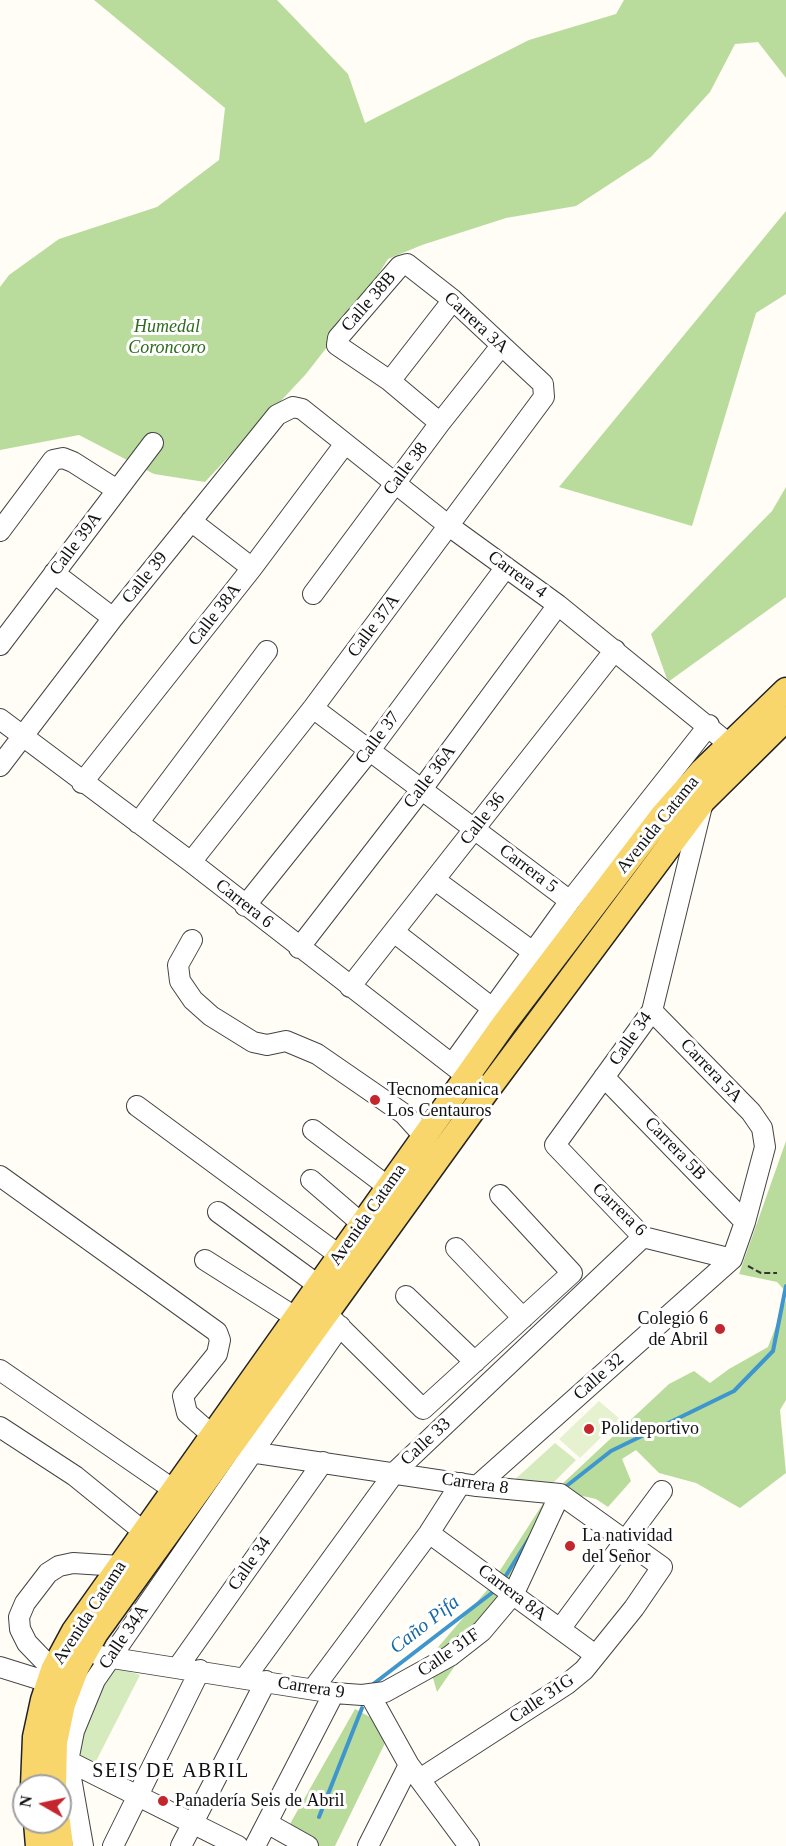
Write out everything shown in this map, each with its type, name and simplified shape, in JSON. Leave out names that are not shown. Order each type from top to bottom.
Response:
[{"type":"main road","name":"Avenida Catama","points":[[54,1774],[59,1673],[96,1633],[152,1538],[174,1490],[231,1445],[295,1317],[423,1135],[460,1069],[662,816],[729,744],[786,690]]},
{"type":"main road","name":"Avenida Catama","points":[[33,1774],[35,1737],[74,1631],[120,1566],[152,1538],[333,1320],[486,1092],[703,801],[786,719]]},
{"type":"street","name":"Carrera 3A","points":[[407,264],[453,300],[543,384]]},
{"type":"street","name":"Calle 38B","points":[[390,381],[337,345],[338,338],[400,266],[407,264]]},
{"type":"street","points":[[440,423],[390,381],[453,300]]},
{"type":"street","name":"Calle 38","points":[[313,594],[440,423],[501,346]]},
{"type":"street","name":"Calle 37A","points":[[191,862],[313,708],[544,397],[543,384]]},
{"type":"street","name":"Calle 39","points":[[0,766],[113,618],[277,415],[293,407],[302,409]]},
{"type":"street","name":"Carrera 4","points":[[302,409],[344,445],[449,526],[558,605],[709,725],[729,744]]},
{"type":"street","name":"Calle 39A","points":[[0,645],[153,443]]},
{"type":"street","name":"Calle 38A","points":[[82,783],[252,568],[344,445]]},
{"type":"street","points":[[0,531],[47,465],[53,460],[63,458],[117,490]]},
{"type":"street","points":[[191,520],[252,568]]},
{"type":"street","name":"Calle 37","points":[[245,906],[370,750],[506,567]]},
{"type":"street","points":[[54,573],[113,618]]},
{"type":"street","name":"Calle 36A","points":[[299,948],[422,789],[558,605]]},
{"type":"street","name":"Calle 36","points":[[350,987],[615,650]]},
{"type":"street","points":[[138,823],[267,651]]},
{"type":"street","name":"Carrera 5","points":[[313,708],[570,901]]},
{"type":"street","name":"Carrera 6","points":[[0,719],[82,783],[191,862],[299,948],[460,1069],[486,1092]]},
{"type":"street","name":"Avenida Catama","points":[[460,1069],[492,1008],[570,901],[709,725]]},
{"type":"street","name":"Calle 34","points":[[555,1145],[652,1011],[703,801]]},
{"type":"street","points":[[655,865],[674,867],[683,884]]},
{"type":"street","points":[[435,880],[533,952]]},
{"type":"street","points":[[394,932],[492,1008]]},
{"type":"street","points":[[192,940],[178,965],[180,981],[193,1000],[211,1016],[254,1042],[267,1044],[286,1041],[317,1054],[404,1114],[423,1135]]},
{"type":"street","name":"Carrera 5A","points":[[652,1011],[756,1117],[764,1134]]},
{"type":"street","name":"Carrera 5B","points":[[604,1077],[745,1222]]},
{"type":"street","points":[[137,1106],[339,1254]]},
{"type":"street","points":[[313,1130],[387,1186]]},
{"type":"street","name":"Calle 32","points":[[313,1689],[429,1533],[469,1485],[732,1259],[745,1222],[765,1147],[764,1134]]},
{"type":"street","name":"Carrera 6","points":[[555,1145],[643,1237],[732,1259]]},
{"type":"street","points":[[0,1176],[217,1332],[220,1340],[217,1353],[183,1396],[187,1413],[231,1445]]},
{"type":"street","points":[[311,1180],[361,1223]]},
{"type":"street","points":[[333,1320],[423,1409],[572,1273],[500,1195]]},
{"type":"street","points":[[218,1212],[318,1285]]},
{"type":"street","name":"Calle 33","points":[[245,1678],[395,1472],[643,1237]]},
{"type":"street","points":[[456,1248],[523,1318]]},
{"type":"street","points":[[205,1260],[295,1317]]},
{"type":"street","points":[[406,1296],[475,1362]]},
{"type":"street","points":[[0,1370],[174,1490]]},
{"type":"street","points":[[0,1427],[75,1476],[152,1538]]},
{"type":"street","name":"Carrera 8","points":[[231,1445],[469,1485],[560,1494]]},
{"type":"street","name":"Calle 34A","points":[[83,1846],[69,1761],[70,1743],[81,1712],[110,1655],[231,1445]]},
{"type":"street","name":"Calle 34","points":[[178,1666],[323,1462]]},
{"type":"street","points":[[560,1629],[662,1491]]},
{"type":"street","points":[[560,1494],[626,1542]]},
{"type":"street","name":"Calle 31F","points":[[370,1695],[385,1692],[411,1680],[450,1656],[482,1631],[514,1593],[560,1494]]},
{"type":"street","name":"Carrera 8A","points":[[429,1533],[514,1593],[594,1654]]},
{"type":"street","name":"Calle 31G","points":[[415,1772],[567,1684],[584,1670],[594,1654],[634,1608],[662,1567],[626,1542]]},
{"type":"street","points":[[59,1673],[27,1643],[20,1629],[19,1617],[25,1603],[48,1573],[58,1566],[73,1563],[120,1566]]},
{"type":"street","name":"Carrera 9","points":[[59,1673],[94,1656],[110,1655],[334,1693],[370,1695],[453,1837],[469,1846]]},
{"type":"street","points":[[113,1846],[200,1670]]},
{"type":"street","points":[[2,1675],[59,1673]]},
{"type":"street","points":[[182,1846],[266,1681]]},
{"type":"street","points":[[255,1846],[334,1693]]},
{"type":"street","points":[[69,1761],[238,1846]]},
{"type":"street","points":[[368,1846],[415,1772]]},
{"type":"street","points":[[267,1823],[308,1846]]},
{"type":"path","points":[[732,1259],[761,1273],[777,1273]]},
{"type":"green space","name":"Humedal Coroncoro","points":[[94,0],[277,0],[348,74],[365,123],[529,40],[616,14],[624,0],[786,0],[786,78],[758,42],[735,44],[710,92],[651,157],[576,206],[506,218],[422,245],[388,259],[355,311],[306,374],[205,482],[154,474],[79,435],[0,450],[0,287],[9,275],[59,239],[157,207],[219,160],[225,108]]},
{"type":"green space","points":[[786,211],[786,294],[756,313],[692,526],[559,487]]},
{"type":"green space","points":[[786,487],[786,597],[668,682],[651,634],[772,511]]},
{"type":"green space","points":[[786,1141],[786,1292],[777,1282],[739,1274]]},
{"type":"green space","points":[[786,1300],[786,1400],[780,1410],[786,1473],[740,1508],[696,1483],[659,1473],[636,1450],[622,1459],[631,1481],[608,1507],[596,1499],[578,1495],[569,1504],[496,1625],[463,1654],[437,1692],[431,1671],[415,1674],[488,1589],[546,1499],[669,1384],[694,1371],[710,1383],[729,1369],[768,1347]]},
{"type":"green space","name":"Polideportivo","points":[[599,1401],[620,1419],[580,1458],[559,1439]]},
{"type":"green space","points":[[555,1443],[576,1460],[541,1495],[501,1492]]},
{"type":"green space","points":[[113,1666],[140,1675],[92,1769],[81,1765],[80,1754],[85,1726]]},
{"type":"green space","points":[[355,1709],[370,1717],[386,1741],[335,1846],[317,1846],[286,1831]]},
{"type":"waterway","name":"Caño Pifa","points":[[564,1488],[611,1451],[734,1391],[773,1351],[786,1286]]},
{"type":"waterway","name":"Caño Pifa","points":[[505,1577],[530,1537]]},
{"type":"waterway","name":"Caño Pifa","points":[[372,1685],[497,1589]]},
{"type":"waterway","name":"Caño Pifa","points":[[319,1817],[362,1708]]},
{"type":"place","name":"Tecnomecanica Los Centauros","points":[[375,1100]]},
{"type":"place","name":"Colegio 6 de Abril","points":[[720,1329]]},
{"type":"place","name":"Polideportivo","points":[[589,1429]]},
{"type":"place","name":"La natividad del Señor","points":[[570,1546]]},
{"type":"place","name":"Panadería Seis de Abril","points":[[163,1801]]},
{"type":"district","name":"SEIS DE ABRIL","points":[[171,1772]]}]
